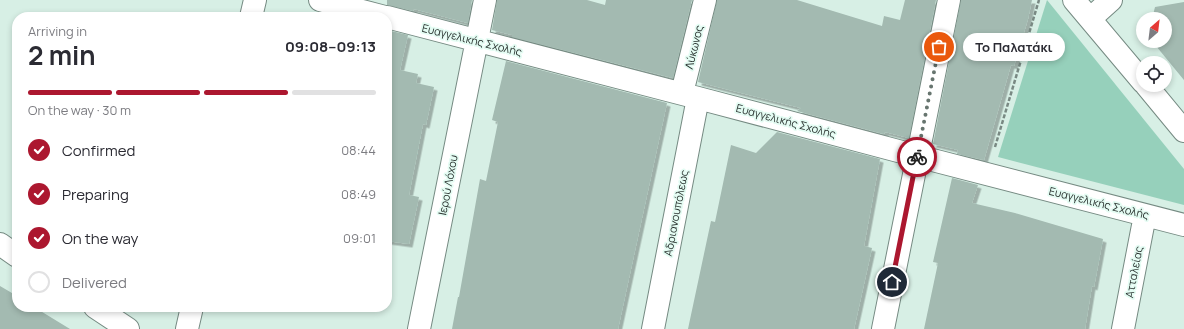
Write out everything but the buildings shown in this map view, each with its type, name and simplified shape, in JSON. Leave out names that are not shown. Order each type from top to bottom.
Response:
[{"type":"street","points":[[253,12],[255,0]]},
{"type":"street","name":"Ευαγγελικής Σχολής","points":[[320,0],[367,12]]},
{"type":"street","name":"Ιερού Λόχου","points":[[419,329],[485,0]]},
{"type":"street","name":"Λύκωνος","points":[[690,95],[705,0]]},
{"type":"street","points":[[883,329],[949,0]]},
{"type":"street","points":[[1074,0],[1091,18],[1136,73]]},
{"type":"street","points":[[1091,18],[1111,0]]},
{"type":"street","name":"Ευαγγελικής Σχολής","points":[[392,19],[690,95],[917,156],[1184,225]]},
{"type":"street","points":[[1152,92],[1184,131]]},
{"type":"street","name":"Αδριανουπόλεως","points":[[653,329],[690,95]]},
{"type":"street","name":"Ατταλείας","points":[[1123,329],[1145,215]]},
{"type":"street","points":[[0,244],[12,252]]},
{"type":"street","points":[[102,312],[128,329]]},
{"type":"street","points":[[187,329],[191,312]]},
{"type":"path","points":[[987,174],[1039,0]]},
{"type":"green space","points":[[1047,0],[1184,169],[1184,205],[998,157]]},
{"type":"way so far","points":[[917,157],[939,47]]},
{"type":"place","name":"Το Παλατάκι","points":[[939,47]]},
{"type":"route","points":[[892,282],[917,157]]}]
